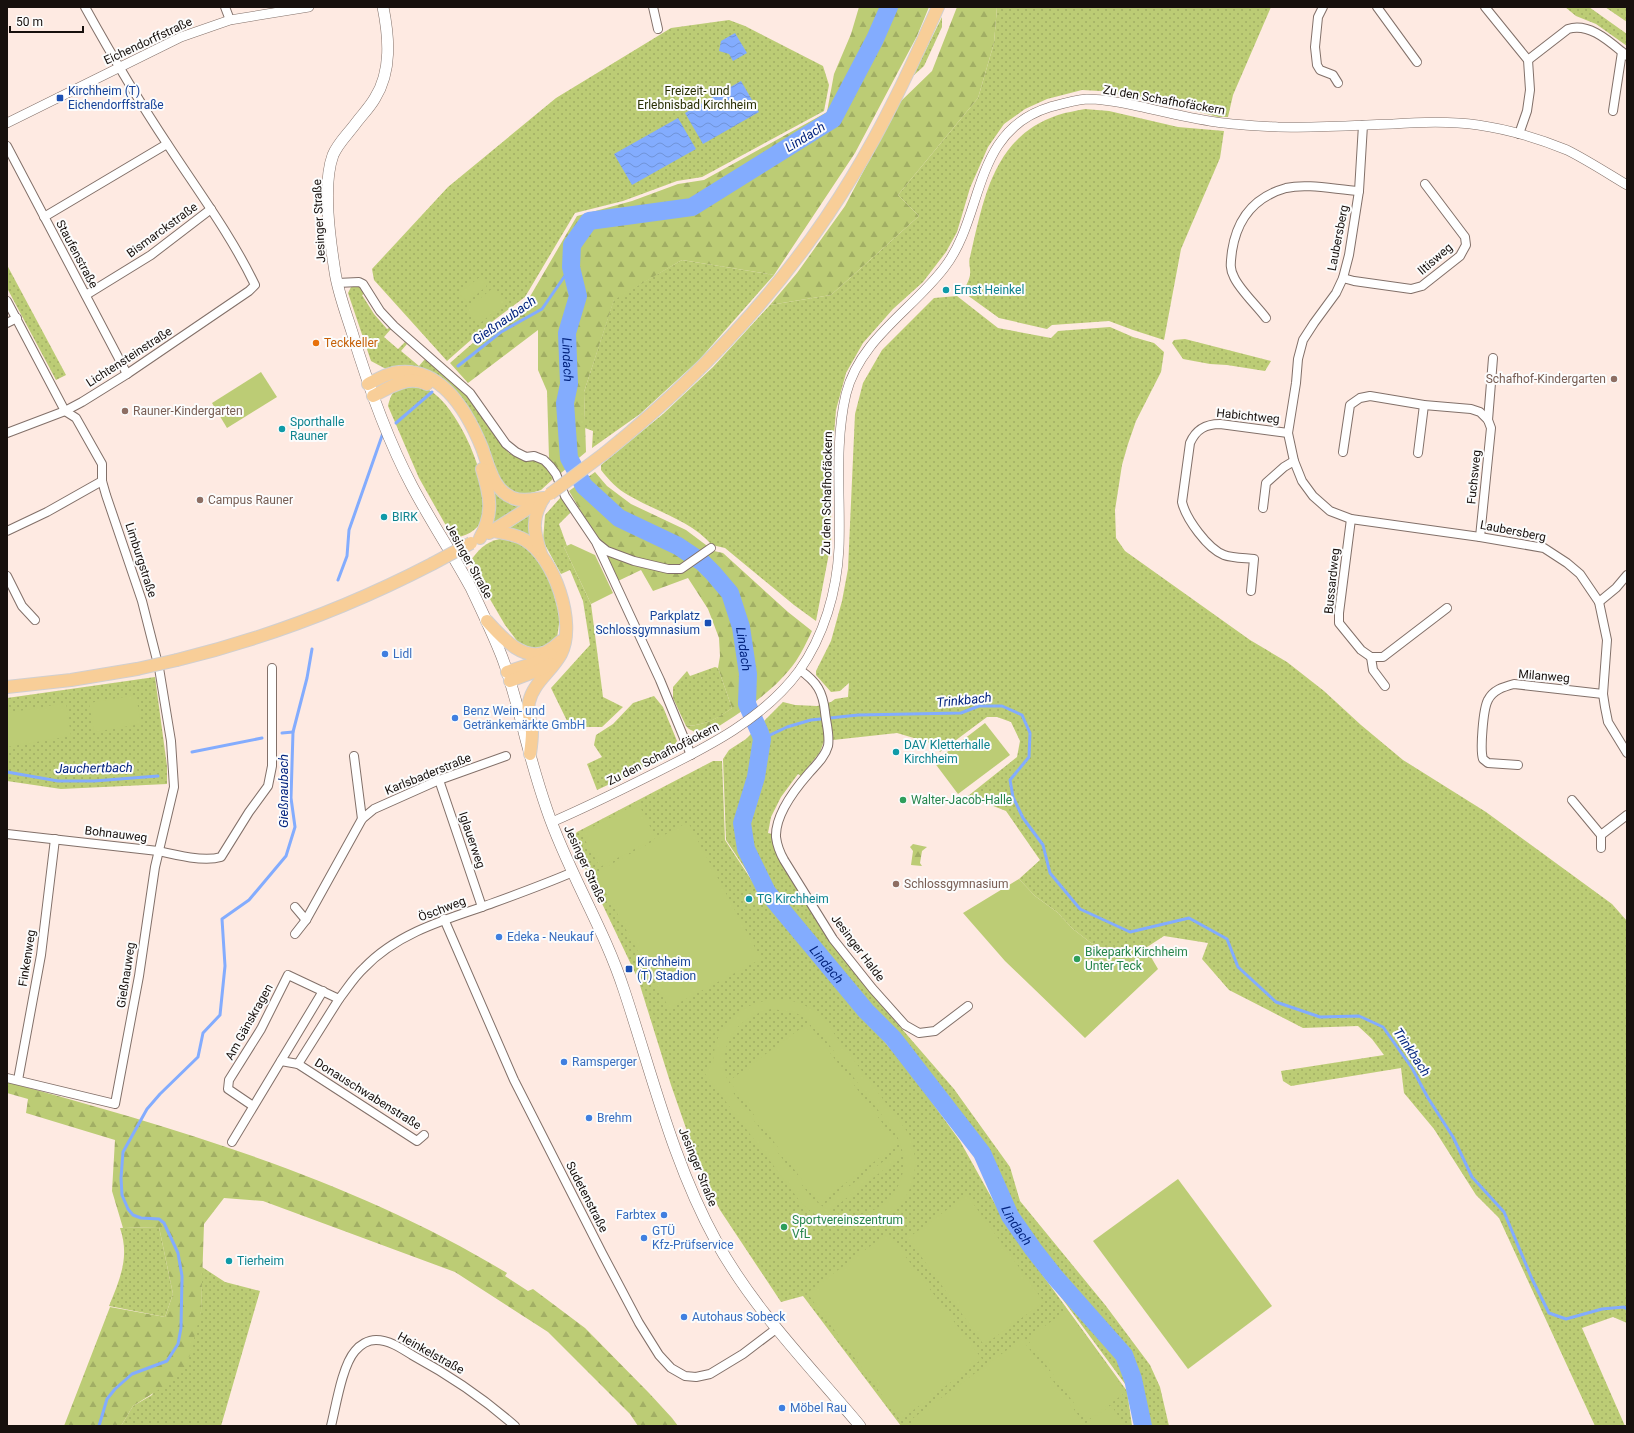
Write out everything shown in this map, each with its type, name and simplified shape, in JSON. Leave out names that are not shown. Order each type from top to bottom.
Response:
[{"type":"main road","name":"Jesinger Straße","points":[[383,7],[388,34],[388,60],[383,81],[376,97],[336,148],[330,168],[328,196],[332,249],[337,283],[372,396],[410,483],[470,586],[487,622],[509,677],[530,754],[552,822],[573,872],[599,926],[622,983],[670,1134],[689,1187],[717,1244],[749,1293],[776,1329],[860,1426]]},
{"type":"main road","points":[[7,687],[71,680],[137,669],[246,642],[299,624],[369,595],[432,564],[492,531],[547,496],[605,453],[659,407],[711,356],[768,293],[816,232],[852,177],[882,123],[938,7]]},
{"type":"main road","points":[[368,384],[385,375],[400,372],[421,374],[437,382],[452,395],[466,416],[482,448],[493,479],[500,488],[508,495],[519,500],[547,496]]},
{"type":"main road","points":[[372,396],[400,382],[412,380],[424,382],[434,387],[451,404],[462,419],[477,452],[487,488],[490,506],[486,527],[475,540]]},
{"type":"main road","points":[[530,754],[532,733],[529,702],[534,689],[561,654],[567,629],[563,600],[558,584],[542,555],[534,529],[537,509],[547,496]]},
{"type":"main road","points":[[492,531],[526,540],[542,555]]},
{"type":"main road","points":[[487,622],[506,641],[518,650],[529,653],[547,652],[564,638]]},
{"type":"main road","points":[[509,677],[550,656],[564,638]]},
{"type":"main road","points":[[509,677],[539,670],[551,664],[561,654]]},
{"type":"street","name":"Bismarckstraße","points":[[85,7],[118,67],[211,209],[255,285]]},
{"type":"street","points":[[225,7],[230,20]]},
{"type":"street","name":"Eichendorffstraße","points":[[7,123],[181,37],[230,20],[309,7]]},
{"type":"street","points":[[653,7],[658,30]]},
{"type":"street","points":[[1323,7],[1318,17],[1315,47],[1317,66],[1320,70],[1333,76],[1338,84]]},
{"type":"street","points":[[1377,7],[1417,62]]},
{"type":"street","points":[[1485,7],[1528,60],[1530,90],[1527,111],[1519,134]]},
{"type":"street","points":[[1528,60],[1568,29],[1574,27],[1583,28],[1594,32],[1624,54],[1613,110]]},
{"type":"street","name":"Zu den Schafhofäckern","points":[[552,822],[691,755],[737,728],[773,699],[800,670],[819,636],[831,602],[836,577],[839,550],[838,464],[841,428],[847,391],[861,359],[874,340],[928,288],[947,265],[958,247],[965,230],[986,166],[998,147],[1018,124],[1043,109],[1085,99],[1110,100],[1218,122],[1277,127],[1427,122],[1477,125],[1519,134],[1567,151],[1627,185]]},
{"type":"street","name":"Laubersberg","points":[[1363,125],[1359,191],[1349,255],[1343,278],[1336,293],[1303,340],[1298,359],[1296,383],[1288,433],[1294,461],[1302,481],[1313,496],[1330,511],[1351,519],[1480,537],[1544,548],[1580,574],[1599,602],[1607,640],[1603,694],[1608,722],[1627,753]]},
{"type":"street","points":[[44,217],[167,144]]},
{"type":"street","name":"Staufenstraße","points":[[7,146],[127,374]]},
{"type":"street","name":"Iltisweg","points":[[1343,278],[1354,281],[1411,289],[1422,286],[1460,256],[1466,245],[1465,237],[1424,184]]},
{"type":"street","points":[[1266,318],[1234,279],[1230,266],[1234,235],[1247,212],[1265,196],[1287,188],[1313,187],[1359,191]]},
{"type":"street","name":"Bismarckstraße","points":[[86,295],[151,255],[211,209]]},
{"type":"street","points":[[337,283],[359,282],[363,284],[380,311],[394,326],[470,393],[506,444],[516,452],[526,457],[534,456],[544,460],[556,474],[565,496],[596,542],[660,680],[691,755]]},
{"type":"street","name":"Lichtensteinstraße","points":[[7,434],[64,411],[82,402],[127,374],[249,291],[255,285]]},
{"type":"street","name":"Limburgstraße","points":[[7,301],[64,411],[76,418],[102,464],[102,481],[142,601],[159,668],[173,762],[174,787],[158,851]]},
{"type":"street","points":[[7,323],[17,318]]},
{"type":"street","name":"Fuchsweg","points":[[1480,537],[1492,428],[1488,420],[1493,358]]},
{"type":"street","points":[[1343,452],[1350,405],[1360,398],[1370,396],[1424,405],[1470,409],[1480,412],[1488,420]]},
{"type":"street","points":[[1418,453],[1424,405]]},
{"type":"street","name":"Habichtweg","points":[[1250,591],[1254,559],[1223,555],[1209,544],[1195,529],[1184,510],[1182,502],[1190,443],[1193,435],[1209,424],[1220,424],[1288,433]]},
{"type":"street","points":[[1263,508],[1266,483],[1284,467],[1294,461]]},
{"type":"street","points":[[7,531],[47,512],[102,481]]},
{"type":"street","name":"Bussardweg","points":[[1351,519],[1339,613],[1340,623],[1361,650],[1372,656]]},
{"type":"street","points":[[596,542],[607,551],[634,561],[668,569],[681,569],[708,549]]},
{"type":"street","points":[[1599,602],[1616,588],[1627,575]]},
{"type":"street","points":[[7,576],[22,606],[35,620]]},
{"type":"street","points":[[1385,686],[1373,670],[1372,656],[1384,657],[1447,608]]},
{"type":"street","name":"Bohnauweg","points":[[7,834],[158,851],[175,855],[214,859],[221,857],[249,812],[268,786],[272,766],[272,668]]},
{"type":"street","name":"Jesinger Halde","points":[[800,670],[817,685],[823,697],[828,732],[828,746],[822,759],[792,795],[783,810],[776,836],[778,848],[833,939],[872,988],[905,1025],[919,1033],[935,1031],[968,1006]]},
{"type":"street","name":"Milanweg","points":[[1518,765],[1488,763],[1483,759],[1480,752],[1485,708],[1487,700],[1494,692],[1503,687],[1514,684],[1603,694]]},
{"type":"street","points":[[354,756],[362,819]]},
{"type":"street","name":"Karlsbaderstraße","points":[[295,934],[306,920],[362,819],[374,809],[440,780],[506,756]]},
{"type":"street","name":"Iglauerweg","points":[[440,780],[482,907]]},
{"type":"street","points":[[1572,800],[1601,835],[1601,848]]},
{"type":"street","points":[[1601,835],[1627,815]]},
{"type":"street","name":"Finkenweg","points":[[18,1080],[41,955],[55,839]]},
{"type":"street","name":"Gießnauweg","points":[[18,1080],[115,1104],[139,976],[158,851]]},
{"type":"street","name":"Öschweg","points":[[298,1064],[339,999],[364,967],[391,946],[420,929],[444,919],[482,907],[573,872]]},
{"type":"street","points":[[295,907],[306,920]]},
{"type":"street","name":"Sudetenstraße","points":[[444,919],[514,1080],[602,1253],[639,1323],[659,1355],[671,1368],[685,1376],[696,1377],[710,1374],[743,1354],[776,1329]]},
{"type":"street","name":"Am Gänskragen","points":[[253,1106],[228,1089],[229,1080],[261,1029],[288,975],[323,991]]},
{"type":"street","points":[[232,1142],[323,991],[339,999]]},
{"type":"street","points":[[281,1061],[298,1064]]},
{"type":"street","name":"Donauschwabenstraße","points":[[298,1064],[417,1141],[424,1135]]},
{"type":"street","points":[[7,1078],[18,1080]]},
{"type":"street","name":"Heinkelstraße","points":[[331,1426],[349,1361],[356,1350],[367,1341],[376,1340],[391,1343],[449,1375],[490,1404],[515,1426]]},
{"type":"green space","points":[[859,7],[929,7],[917,36],[855,153],[774,275],[682,260],[614,300],[584,392],[586,452],[561,473],[549,458],[547,391],[538,370],[538,330],[468,383],[450,363],[491,327],[528,300],[577,216],[632,201],[678,184],[704,180],[827,112],[834,74],[851,34]]},
{"type":"green space","points":[[957,7],[997,7],[994,43],[978,98],[898,195],[919,216],[831,295],[770,305],[797,273],[845,206],[900,102],[932,71]]},
{"type":"green space","points":[[997,7],[1271,7],[1233,95],[1228,117],[1218,117],[1166,103],[1100,91],[1082,90],[1047,99],[1025,109],[1004,124],[988,147],[970,188],[957,232],[946,252],[923,282],[893,309],[863,343],[846,373],[836,410],[831,472],[831,543],[816,621],[794,605],[725,548],[712,545],[694,529],[620,490],[601,470],[601,465],[663,414],[713,367],[770,305],[831,295],[919,216],[898,195],[978,98],[994,43]]},
{"type":"green space","points":[[1565,7],[1589,7],[1627,34],[1627,46],[1596,24],[1576,16]]},
{"type":"green space","points":[[1605,7],[1627,7],[1627,22]]},
{"type":"green space","points":[[942,17],[942,27],[924,66],[913,76]]},
{"type":"green space","name":"Freizeit- und Erlebnisbad Kirchheim","points":[[729,20],[745,26],[823,66],[829,85],[824,111],[702,177],[677,181],[623,201],[575,213],[525,297],[489,324],[447,361],[374,280],[372,269],[448,187],[556,98],[671,28]]},
{"type":"green space","points":[[1085,109],[1109,111],[1178,127],[1224,131],[1220,158],[1181,249],[1164,340],[1109,321],[1052,325],[1047,329],[999,318],[963,292],[968,282],[970,273],[969,259],[987,192],[995,172],[1005,154],[1019,138],[1036,125],[1058,115]]},
{"type":"green space","points":[[682,260],[774,275],[699,360],[640,414],[592,448],[593,431],[585,428],[584,392],[614,299]]},
{"type":"green space","points":[[7,265],[66,375],[56,380],[7,288]]},
{"type":"green space","points":[[480,277],[487,286],[467,302],[459,293]]},
{"type":"green space","points":[[351,287],[360,287],[364,294],[362,295],[374,314],[387,329],[391,329],[384,337],[398,349],[405,342],[407,344],[401,351],[419,366],[425,359],[469,397],[509,453],[522,459],[540,462],[548,470],[553,479],[541,490],[524,495],[506,489],[500,481],[458,395],[386,369],[371,361],[348,293]]},
{"type":"green space","points":[[494,287],[506,302],[478,325],[466,310]]},
{"type":"green space","points":[[957,296],[998,328],[1051,338],[1058,331],[1110,327],[1133,337],[1154,343],[1164,352],[1161,372],[1136,421],[1122,465],[1115,510],[1116,538],[1125,551],[1250,640],[1287,662],[1324,691],[1361,725],[1403,760],[1486,812],[1612,904],[1627,921],[1627,1323],[1613,1317],[1582,1328],[1625,1426],[1595,1426],[1499,1218],[1476,1195],[1434,1129],[1404,1093],[1401,1068],[1291,1086],[1283,1081],[1281,1071],[1384,1055],[1372,1039],[1358,1026],[1303,1028],[1229,990],[1202,959],[1208,943],[1164,936],[1144,949],[1151,957],[1137,957],[1118,954],[1091,943],[1073,929],[1057,912],[1035,896],[1019,879],[1040,860],[1006,811],[968,796],[1017,757],[1020,741],[1011,722],[997,717],[987,717],[940,752],[934,744],[897,733],[824,741],[820,752],[801,776],[798,774],[781,797],[771,817],[768,833],[772,834],[775,851],[830,941],[869,991],[954,1089],[1010,1167],[1020,1201],[1106,1306],[1150,1365],[1160,1387],[1169,1426],[1136,1426],[1128,1388],[1010,1228],[983,1171],[957,1129],[913,1070],[848,997],[764,897],[726,840],[723,759],[729,750],[746,739],[783,702],[795,705],[817,706],[831,702],[835,699],[848,697],[849,683],[840,691],[831,692],[816,675],[816,671],[831,641],[842,601],[848,569],[855,414],[863,383],[882,350],[934,298]]},
{"type":"green space","points":[[1185,339],[1271,361],[1265,371],[1183,359],[1172,343],[1174,340]]},
{"type":"green space","points":[[261,372],[277,397],[227,428],[212,403]]},
{"type":"green space","points":[[409,386],[427,389],[443,401],[453,415],[472,450],[483,488],[484,505],[480,523],[474,530],[466,535],[453,538],[419,478],[388,406],[394,392],[400,388]]},
{"type":"green space","points":[[595,472],[607,486],[631,504],[686,530],[714,551],[723,553],[788,612],[812,631],[796,661],[776,684],[753,703],[703,736],[686,726],[710,721],[732,708],[718,668],[720,656],[719,638],[708,609],[688,578],[653,591],[641,570],[618,581],[606,554],[569,491]]},
{"type":"green space","points":[[491,484],[524,505],[491,524],[494,514],[494,504]]},
{"type":"green space","points":[[561,497],[571,512],[559,524],[567,546],[564,547],[591,604],[603,697],[623,707],[602,727],[570,727],[551,688],[590,645],[583,601],[570,570],[561,574],[543,541],[545,515]]},
{"type":"green space","points":[[531,514],[533,542],[507,530]]},
{"type":"green space","points":[[500,539],[510,540],[524,545],[541,563],[550,581],[560,617],[557,638],[543,649],[534,649],[518,642],[505,625],[469,563],[482,547],[490,542]]},
{"type":"green space","points":[[571,544],[595,555],[613,593],[591,604],[564,547]]},
{"type":"green space","points":[[715,667],[718,668],[732,708],[711,721],[686,726],[673,698],[673,687],[687,671],[690,676]]},
{"type":"green space","points":[[155,677],[167,766],[167,784],[61,789],[7,781],[7,698]]},
{"type":"green space","points":[[136,695],[141,724],[94,732],[89,703]]},
{"type":"green space","points":[[654,696],[663,707],[677,741],[670,752],[627,776],[597,790],[587,764],[602,757],[594,745],[596,735],[613,724],[633,703]]},
{"type":"green space","points":[[66,703],[71,736],[7,747],[7,713]]},
{"type":"green space","points":[[985,723],[1010,755],[958,794],[934,762]]},
{"type":"green space","points":[[713,761],[722,761],[725,840],[764,899],[910,1072],[960,1141],[1009,1229],[1127,1391],[1132,1426],[901,1426],[803,1296],[781,1302],[720,1210],[705,1180],[696,1157],[671,1085],[638,979],[576,849],[573,837],[577,832]]},
{"type":"green space","points":[[638,803],[656,838],[600,867],[581,833]]},
{"type":"green space","points":[[688,822],[761,959],[669,1008],[595,873]]},
{"type":"green space","points":[[913,844],[927,847],[922,851],[920,863],[922,866],[911,865],[913,851],[910,847]]},
{"type":"green space","name":"Bikepark Kirchheim Unter Teck","points":[[1019,879],[1035,896],[1057,912],[1073,929],[1091,943],[1118,954],[1137,957],[1151,957],[1158,969],[1085,1038],[1005,961],[963,913]]},
{"type":"green space","points":[[779,999],[792,1001],[804,1005],[819,1015],[909,1134],[915,1160],[912,1182],[902,1201],[887,1216],[868,1224],[846,1225],[824,1219],[802,1204],[703,1071],[713,1065],[714,1051],[718,1038],[724,1027],[741,1010],[765,1001]],"holes":[[[771,1009],[794,1012],[812,1022],[896,1134],[903,1156],[902,1176],[894,1193],[880,1206],[863,1214],[844,1215],[825,1208],[808,1193],[732,1091],[727,1077],[724,1064],[725,1051],[729,1040],[736,1029],[745,1020]]]},
{"type":"green space","points":[[808,1023],[898,1144],[819,1203],[729,1081]]},
{"type":"green space","points":[[7,1082],[136,1119],[264,1160],[327,1184],[389,1211],[449,1240],[507,1273],[505,1276],[528,1291],[533,1289],[585,1328],[649,1393],[678,1426],[638,1426],[630,1414],[548,1332],[455,1272],[263,1201],[224,1198],[204,1224],[201,1312],[187,1365],[174,1380],[133,1406],[121,1426],[64,1426],[110,1307],[165,1317],[173,1294],[159,1227],[123,1228],[112,1191],[115,1140],[26,1113],[28,1099],[7,1093]]},
{"type":"green space","points":[[899,1150],[903,1155],[831,1210],[826,1203]]},
{"type":"green space","points":[[1178,1179],[1272,1306],[1188,1369],[1093,1241]]},
{"type":"green space","points":[[967,1195],[1044,1302],[984,1345],[908,1238]]},
{"type":"green space","points":[[159,1227],[173,1294],[165,1317],[109,1306],[120,1277],[124,1258],[123,1239],[120,1228]]},
{"type":"green space","points":[[888,1233],[982,1359],[900,1420],[807,1293]]},
{"type":"green space","points":[[202,1267],[225,1282],[260,1291],[221,1426],[121,1426],[133,1406],[152,1395],[201,1312]]},
{"type":"green space","points":[[1067,1310],[1126,1392],[1087,1421],[1027,1339]]},
{"type":"green space","points":[[1022,1339],[1084,1423],[1080,1426],[917,1426],[912,1419]]},
{"type":"green space","points":[[1111,1405],[1125,1426],[1082,1426]]},
{"type":"water","points":[[735,33],[747,53],[733,61],[729,54],[719,51],[721,41]]},
{"type":"water","points":[[741,81],[759,112],[703,144],[685,113]]},
{"type":"water","points":[[678,118],[696,149],[632,185],[614,154]]},
{"type":"waterway","name":"Lindach","points":[[889,7],[875,39],[833,119],[692,207],[589,221],[572,245],[571,267],[578,296],[567,333],[569,384],[565,403],[569,458],[584,486],[619,518],[678,546],[702,562],[730,593],[741,627],[748,674],[747,704],[762,739],[756,777],[742,823],[746,849],[767,892],[866,1011],[893,1038],[982,1153],[1010,1216],[1033,1249],[1055,1277],[1124,1355],[1133,1379],[1143,1426]]},
{"type":"waterway","name":"Gießnaubach","points":[[458,366],[501,332],[542,309],[571,267]]},
{"type":"waterway","name":"Gießnaubach","points":[[396,423],[432,392]]},
{"type":"waterway","name":"Gießnaubach","points":[[338,580],[347,556],[349,530],[383,433]]},
{"type":"waterway","name":"Gießnaubach","points":[[99,1426],[107,1399],[115,1389],[132,1374],[167,1361],[178,1344],[181,1328],[182,1276],[178,1253],[164,1223],[159,1219],[141,1218],[133,1215],[128,1209],[122,1195],[121,1178],[123,1152],[147,1109],[160,1094],[198,1057],[203,1033],[220,1015],[225,966],[222,919],[249,900],[286,856],[295,827],[291,798],[293,732],[307,678],[312,649]]},
{"type":"waterway","name":"Trinkbach","points":[[762,739],[787,727],[811,720],[858,715],[961,713],[979,706],[1002,706],[1022,715],[1030,733],[1029,757],[1010,780],[1013,797],[1023,818],[1043,845],[1050,873],[1080,909],[1130,932],[1189,918],[1227,939],[1238,967],[1276,1002],[1320,1017],[1359,1016],[1383,1027],[1412,1068],[1428,1098],[1453,1137],[1472,1177],[1504,1212],[1532,1279],[1549,1313],[1566,1319],[1602,1309],[1624,1307],[1627,1309]]},
{"type":"waterway","name":"Jauchertbach","points":[[282,733],[293,732]]},
{"type":"waterway","name":"Jauchertbach","points":[[192,752],[262,738]]},
{"type":"waterway","name":"Jauchertbach","points":[[7,772],[58,781],[94,781],[158,776]]},
{"type":"place","name":"Kirchheim (T) Eichendorffstraße","points":[[60,98]]},
{"type":"place","name":"Ernst Heinkel","points":[[946,290]]},
{"type":"place","name":"Teckkeller","points":[[316,343]]},
{"type":"place","name":"Schafhof-Kindergarten","points":[[1614,379]]},
{"type":"place","name":"Rauner-Kindergarten","points":[[125,411]]},
{"type":"place","name":"Sporthalle Rauner","points":[[282,429]]},
{"type":"place","name":"Campus Rauner","points":[[200,500]]},
{"type":"place","name":"BIRK","points":[[384,517]]},
{"type":"place","name":"Parkplatz Schlossgymnasium","points":[[708,623]]},
{"type":"place","name":"Lidl","points":[[385,654]]},
{"type":"place","name":"Benz Wein- und Getränkemärkte GmbH","points":[[455,718]]},
{"type":"place","name":"DAV Kletterhalle Kirchheim","points":[[896,752]]},
{"type":"place","name":"Walter-Jacob-Halle","points":[[903,800]]},
{"type":"place","name":"Schlossgymnasium","points":[[896,884]]},
{"type":"place","name":"TG Kirchheim","points":[[749,899]]},
{"type":"place","name":"Edeka - Neukauf","points":[[499,937]]},
{"type":"place","name":"Bikepark Kirchheim Unter Teck","points":[[1077,959]]},
{"type":"place","name":"Kirchheim (T) Stadion","points":[[629,969]]},
{"type":"place","name":"Ramsperger","points":[[564,1062]]},
{"type":"place","name":"Brehm","points":[[589,1118]]},
{"type":"place","name":"Farbtex","points":[[664,1215]]},
{"type":"place","name":"Sportvereinszentrum VfL","points":[[784,1227]]},
{"type":"place","name":"GTÜ Kfz-Prüfservice","points":[[644,1238]]},
{"type":"place","name":"Tierheim","points":[[229,1261]]},
{"type":"place","name":"Autohaus Sobeck","points":[[684,1317]]},
{"type":"place","name":"Möbel Rau","points":[[782,1408]]}]
